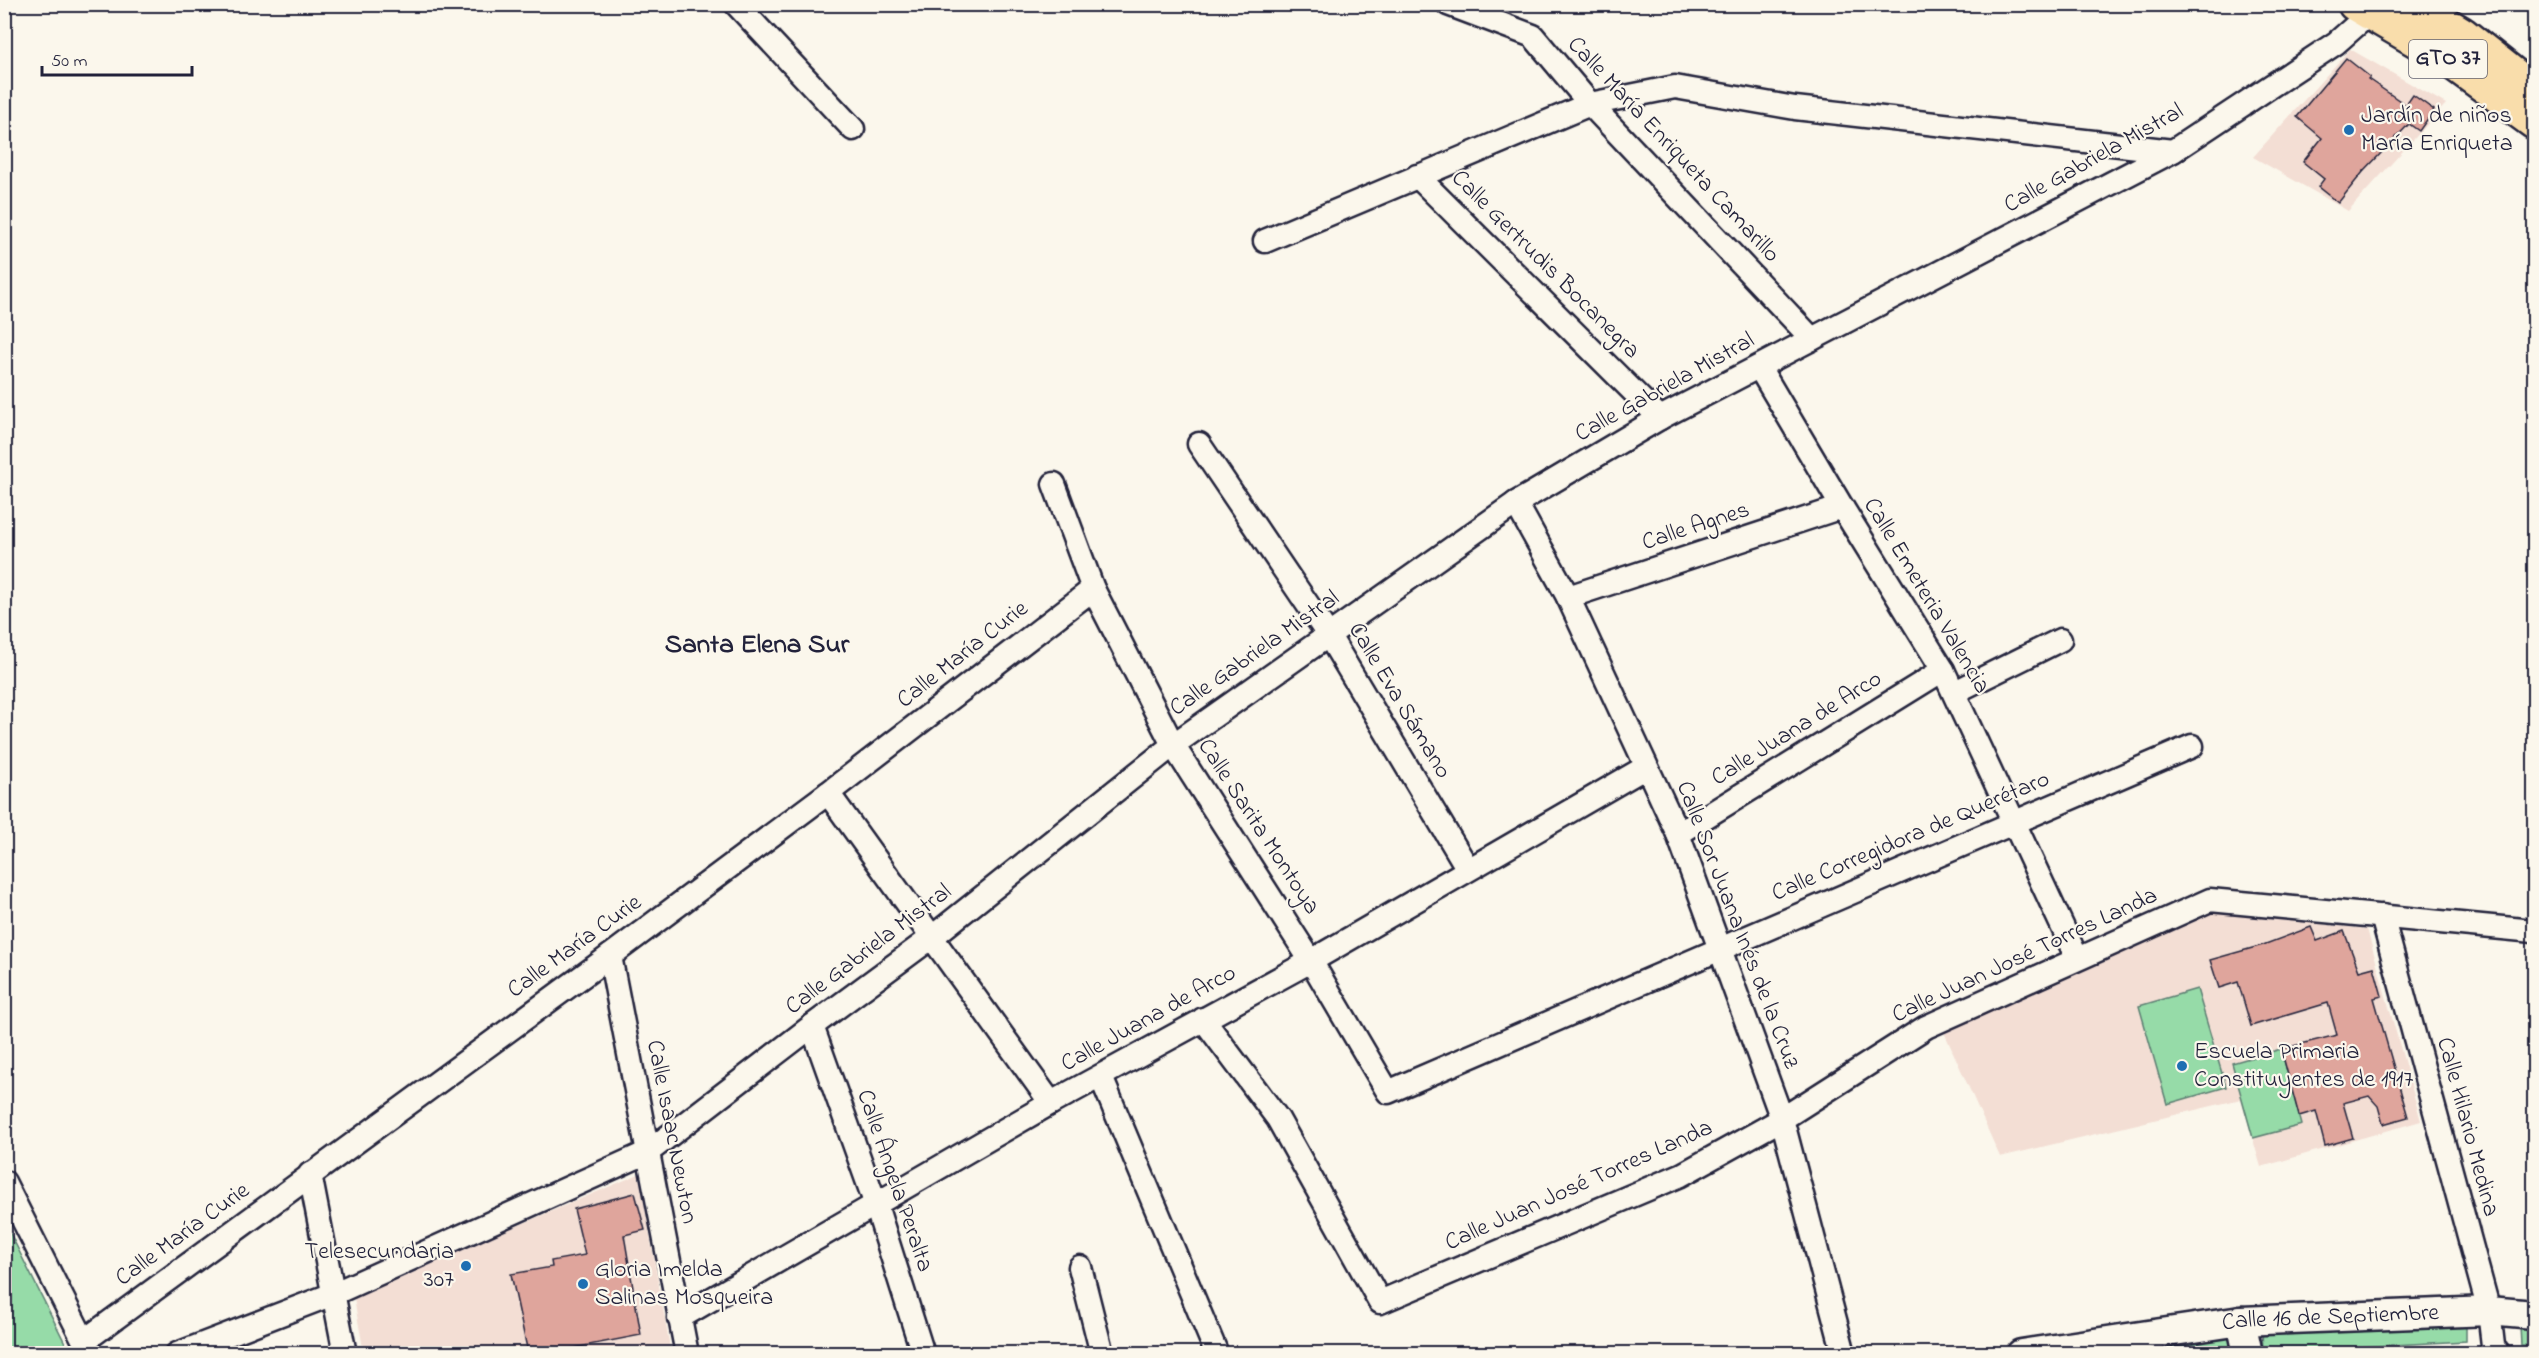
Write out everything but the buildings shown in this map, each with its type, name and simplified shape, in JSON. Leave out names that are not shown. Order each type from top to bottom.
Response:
[{"type":"main road","name":"GTO 37","points":[[2413,4],[2462,34],[2535,91]]},
{"type":"main road","name":"GTO 37","points":[[2367,7],[2445,57],[2535,122]]},
{"type":"street","points":[[736,4],[852,129]]},
{"type":"street","name":"Calle María Enriqueta Camarillo","points":[[1448,4],[1533,36],[1590,104],[1812,339]]},
{"type":"street","name":"Calle Gabriela Mistral","points":[[177,1353],[333,1294],[648,1152],[812,1026],[932,938],[1173,744],[1516,503],[1660,418],[2173,150],[2336,43],[2367,7]]},
{"type":"street","points":[[1265,241],[1590,104],[1675,87],[1795,108],[2173,150]]},
{"type":"street","name":"Calle Gertrudis Bocanegra","points":[[1417,176],[1660,418]]},
{"type":"street","name":"Calle Emeteria Valencia","points":[[1759,367],[1842,507],[1944,670],[2077,958]]},
{"type":"street","name":"Calle Eva Sámano","points":[[1199,444],[1329,636],[1468,869]]},
{"type":"street","name":"Calle Sarita Montoya","points":[[1054,484],[1092,589],[1173,744],[1311,961],[1388,1092]]},
{"type":"street","name":"Calle Sor Juana Inés de la Cruz","points":[[1516,503],[1568,597],[1678,834],[1782,1119],[1844,1353]]},
{"type":"street","name":"Calle Agnes","points":[[1568,597],[1842,507]]},
{"type":"street","name":"Calle María Curie","points":[[87,1347],[310,1174],[610,956],[828,793],[1092,589]]},
{"type":"street","points":[[1955,692],[2060,640]]},
{"type":"street","name":"Calle Juana de Arco","points":[[1678,834],[1944,670]]},
{"type":"street","name":"Calle Corregidora de Querétaro","points":[[1388,1092],[2192,746]]},
{"type":"street","name":"Calle Juana de Arco","points":[[679,1318],[1051,1103],[1311,961],[1646,767]]},
{"type":"street","points":[[828,793],[1051,1103]]},
{"type":"street","name":"Calle Juan José Torres Landa","points":[[1203,1019],[1278,1119],[1380,1302],[1681,1175],[1782,1119],[1926,1027],[2210,900],[2535,931]]},
{"type":"street","name":"Calle Hilario Medina","points":[[2382,916],[2489,1311],[2494,1353]]},
{"type":"street","name":"Calle Isaac Newton","points":[[610,956],[687,1353]]},
{"type":"street","name":"Calle Ángela Peralta","points":[[812,1026],[876,1205],[923,1353]]},
{"type":"street","points":[[1101,1077],[1217,1353]]},
{"type":"street","points":[[310,1174],[345,1353]]},
{"type":"street","points":[[4,1182],[87,1347]]},
{"type":"street","points":[[1080,1267],[1102,1353]]},
{"type":"street","name":"Calle 16 de Septiembre","points":[[2021,1353],[2241,1321],[2489,1311],[2535,1315]]},
{"type":"street","points":[[2241,1321],[2248,1353]]},
{"type":"shaded area","name":"Jardín de niños María Enriqueta","points":[[2350,49],[2446,104],[2348,211],[2253,157]]},
{"type":"shaded area","name":"Escuela Primaria Constituyentes de 1917","points":[[2211,912],[2367,929],[2421,1121],[2261,1167],[2241,1099],[2000,1157],[1944,1032]]},
{"type":"shaded area","points":[[639,1174],[671,1353],[364,1353],[354,1299]]},
{"type":"green space","points":[[2197,989],[2226,1087],[2167,1104],[2139,1006]]},
{"type":"green space","points":[[2281,1049],[2302,1125],[2253,1138],[2232,1063]]},
{"type":"green space","points":[[5,1223],[70,1353],[5,1353]]},
{"type":"green space","points":[[2466,1320],[2466,1341],[2263,1352],[2262,1330]]},
{"type":"green space","points":[[2520,1326],[2534,1327],[2534,1346],[2521,1345]]},
{"type":"green space","points":[[2234,1336],[2235,1350],[2211,1354],[2102,1354]]},
{"type":"place","name":"Jardín de niños María Enriqueta","points":[[2349,130]]},
{"type":"place","name":"Escuela Primaria Constituyentes de 1917","points":[[2182,1066]]},
{"type":"place","name":"Telesecundaria 307","points":[[466,1266]]},
{"type":"place","name":"Gloria Imelda Salinas Mosqueira","points":[[583,1284]]},
{"type":"district","name":"Santa Elena Sur","points":[[757,645]]}]
